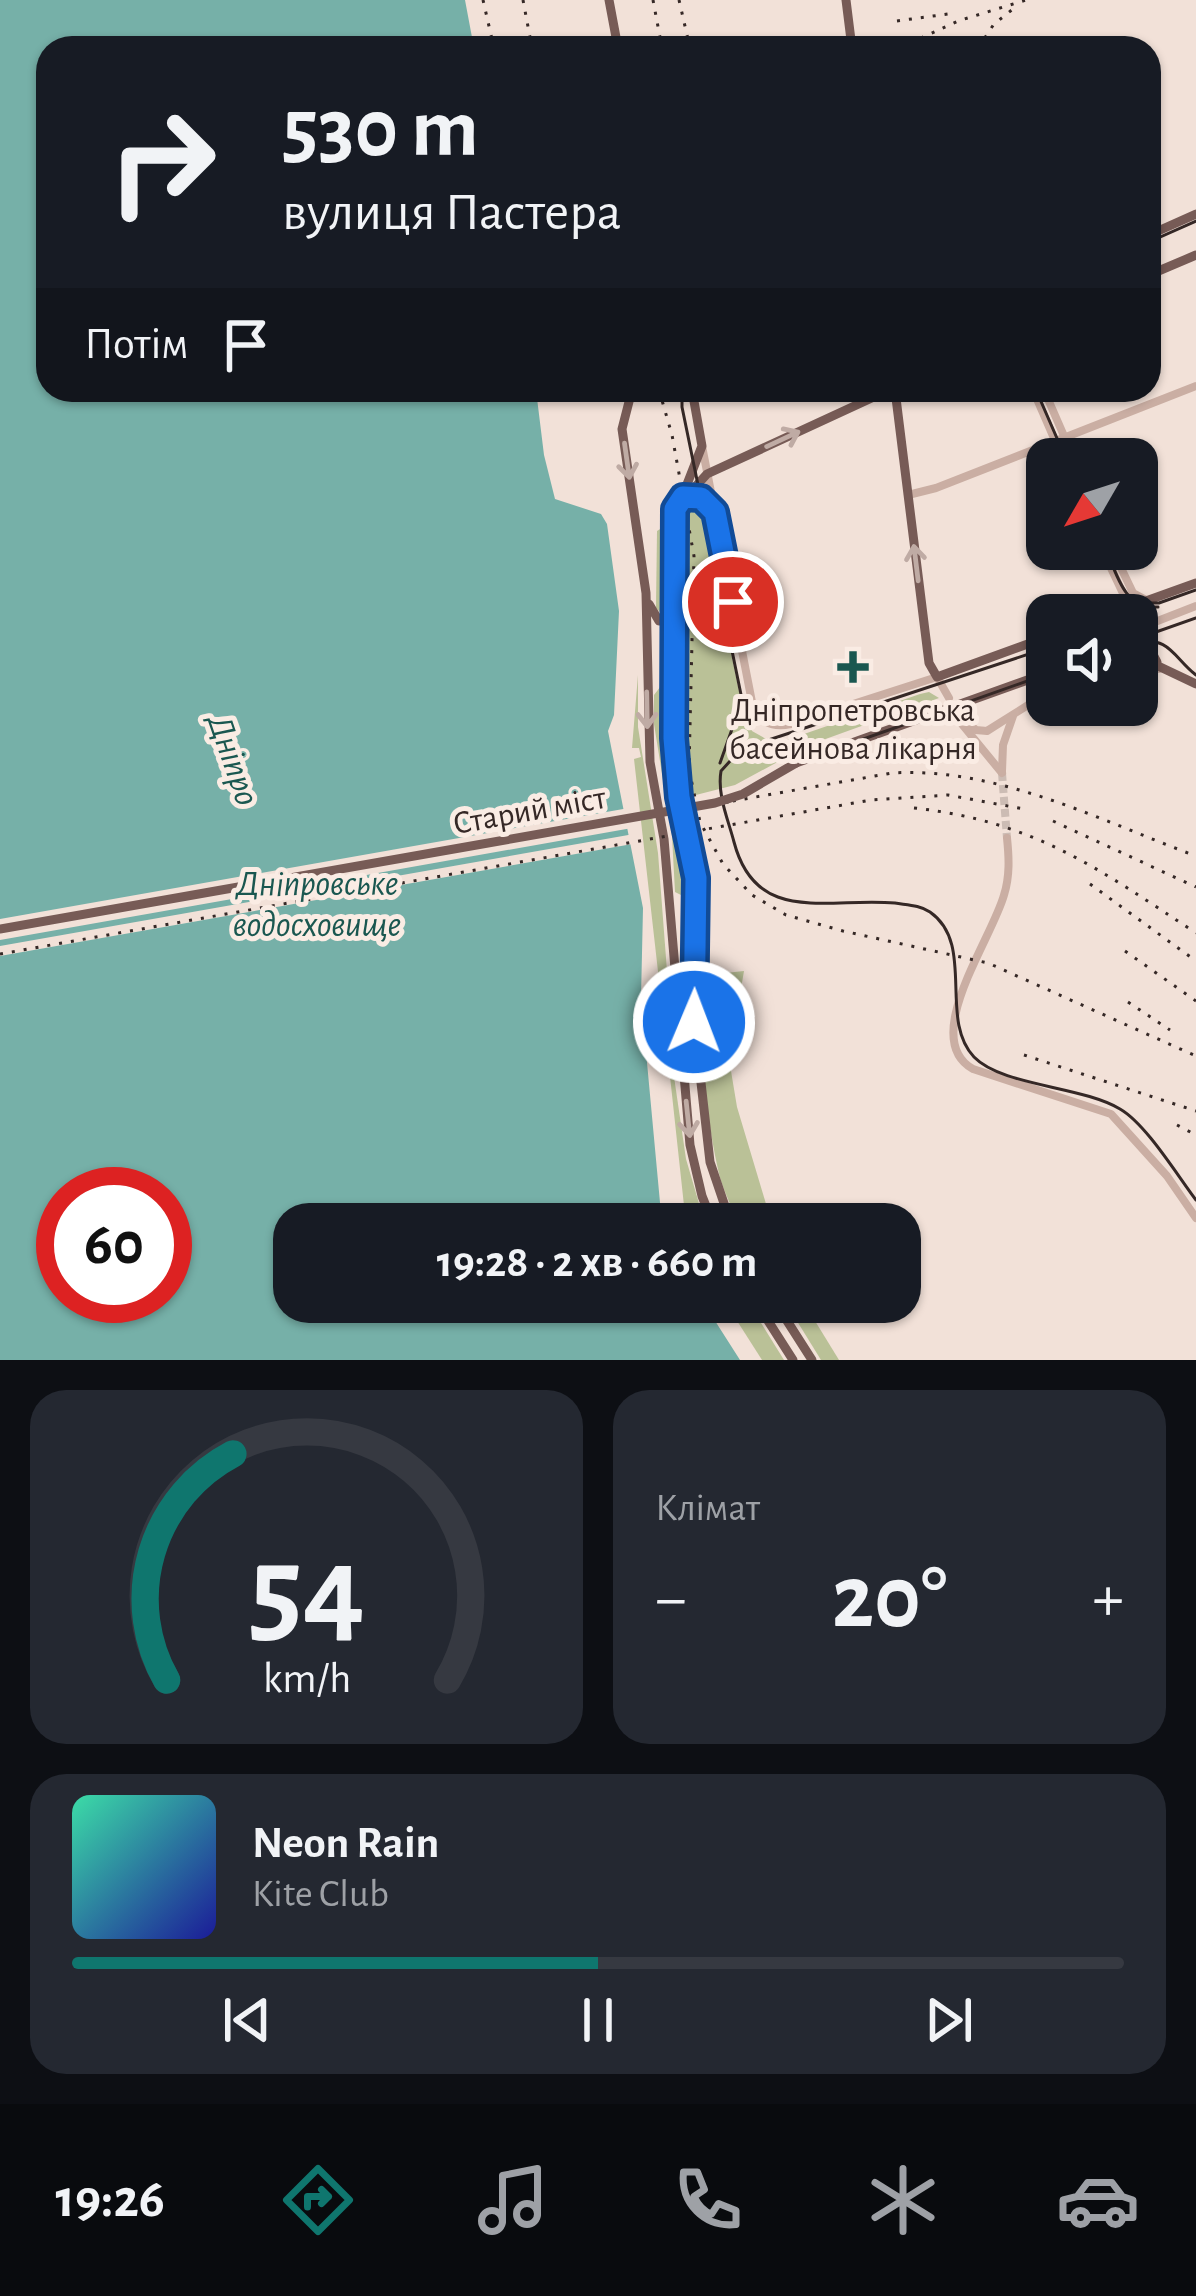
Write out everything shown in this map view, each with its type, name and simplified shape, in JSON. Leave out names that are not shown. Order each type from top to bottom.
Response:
[{"type":"main road","points":[[609,0],[616,36]]},
{"type":"main road","points":[[846,0],[850,36]]},
{"type":"main road","points":[[1161,230],[1196,214]]},
{"type":"main road","points":[[1161,270],[1196,255]]},
{"type":"main road","points":[[629,402],[622,429],[646,592],[648,740],[664,839],[671,961],[691,1145],[705,1203]]},
{"type":"main road","points":[[692,402],[702,446],[675,509],[675,761],[694,865],[694,1022],[707,1143],[722,1203]]},
{"type":"main road","points":[[683,497],[707,475],[866,402]]},
{"type":"main road","points":[[894,402],[928,662],[937,676],[1026,644]]},
{"type":"main road","points":[[683,497],[701,498],[715,512]]},
{"type":"main road","points":[[1158,596],[1196,583]]},
{"type":"main road","points":[[646,592],[658,621],[669,621],[677,606]]},
{"type":"main road","points":[[1158,662],[1165,670]]},
{"type":"main road","points":[[1158,666],[1196,684]]},
{"type":"main road","name":"Старий міст","points":[[0,929],[715,803],[739,796],[796,763],[1026,681]]},
{"type":"main road","points":[[668,907],[695,906]]},
{"type":"main road","points":[[671,961],[681,974],[695,976]]},
{"type":"main road","points":[[769,1323],[793,1360]]},
{"type":"main road","points":[[789,1323],[812,1360]]},
{"type":"street","points":[[1161,399],[1196,386]]},
{"type":"street","points":[[1040,402],[1059,438]]},
{"type":"street","points":[[1048,402],[1059,438]]},
{"type":"street","points":[[1059,438],[1154,402]]},
{"type":"street","points":[[702,446],[752,702],[762,721],[791,724],[937,676],[949,698]]},
{"type":"street","points":[[908,495],[1026,451]]},
{"type":"street","points":[[1158,620],[1196,606]]},
{"type":"street","points":[[1158,670],[1165,670]]},
{"type":"street","points":[[1014,714],[1003,745],[1002,772],[957,716],[982,731],[1026,706]]},
{"type":"street","points":[[1007,838],[1005,892],[955,1015],[950,1039],[955,1054],[973,1069],[1111,1114],[1167,1176],[1196,1218]]},
{"type":"green space","points":[[691,501],[700,502],[744,716],[752,731],[775,744],[920,694],[929,692],[939,698],[809,745],[735,785],[688,797],[682,729],[686,573],[682,516]]},
{"type":"green space","points":[[668,524],[670,610],[663,615],[656,608],[657,531]]},
{"type":"green space","points":[[638,675],[638,727],[658,853],[670,1053],[634,759],[641,757],[639,748],[632,748]]},
{"type":"green space","points":[[667,678],[669,785],[688,875],[683,896],[675,892],[672,836],[654,724],[654,695]]},
{"type":"green space","points":[[744,971],[729,1059],[737,1107],[766,1203],[730,1203],[717,1163],[701,1039],[707,987],[716,974]]},
{"type":"green space","points":[[671,1056],[686,1159],[699,1203],[684,1203]]},
{"type":"green space","points":[[738,1323],[761,1323],[784,1360],[762,1360]]},
{"type":"green space","points":[[798,1323],[816,1323],[839,1360],[821,1360]]},
{"type":"water","name":"Дніпровське водосховище","points":[[0,0],[465,0],[472,36],[36,36],[36,402],[537,402],[555,499],[601,514],[607,524],[619,611],[614,715],[608,731],[643,908],[641,998],[660,1203],[273,1203],[273,1323],[716,1323],[740,1360],[0,1360]]},
{"type":"pier","points":[[629,808],[632,828],[0,940],[0,919]]},
{"type":"pier","points":[[634,834],[638,843],[0,956],[0,946]]},
{"type":"tunnel","points":[[1002,773],[1007,838]]},
{"type":"tram line","points":[[1161,237],[1196,221]]},
{"type":"tram line","points":[[682,402],[745,714]]},
{"type":"tram line","points":[[1041,402],[1057,438]]},
{"type":"tram line","points":[[1114,570],[1129,594]]},
{"type":"tram line","points":[[1158,603],[1196,590]]},
{"type":"tram line","points":[[1158,631],[1196,618]]},
{"type":"tram line","points":[[1158,642],[1196,675]]},
{"type":"tram line","points":[[1026,655],[741,749],[721,771],[720,789],[734,842],[744,868],[759,886],[777,897],[798,902],[895,903],[930,912],[944,926],[951,943],[958,1023],[974,1057],[1003,1074],[1120,1109],[1150,1138],[1196,1200]]},
{"type":"tram line","points":[[0,931],[728,802],[807,759],[1026,681]]},
{"type":"tram line","points":[[720,763],[742,701]]},
{"type":"railway","points":[[483,0],[491,36]]},
{"type":"railway","points":[[523,0],[530,36]]},
{"type":"railway","points":[[653,0],[660,36]]},
{"type":"railway","points":[[679,0],[687,36]]},
{"type":"railway","points":[[925,36],[1026,0]]},
{"type":"railway","points":[[986,36],[1013,9]]},
{"type":"railway","points":[[897,21],[955,13]]},
{"type":"railway","points":[[662,402],[694,556],[689,769],[700,822],[723,864],[752,895],[786,915],[988,963],[1196,1056]]},
{"type":"railway","points":[[0,930],[892,773],[932,773],[1009,787],[1196,856]]},
{"type":"railway","points":[[0,954],[871,800],[948,795],[1024,809]]},
{"type":"railway","points":[[914,808],[995,824],[1064,851],[1196,933]]},
{"type":"railway","points":[[1053,821],[1196,887]]},
{"type":"railway","points":[[1090,884],[1196,961]]},
{"type":"railway","points":[[1125,951],[1196,1001]]},
{"type":"railway","points":[[1128,1002],[1170,1030]]},
{"type":"railway","points":[[1024,1055],[1196,1111]]},
{"type":"railway","points":[[1177,1125],[1196,1135]]},
{"type":"place","name":"Дніпропетровська басейнова лікарня","points":[[853,667]]},
{"type":"route","points":[[694,1022],[696,878],[679,797],[674,738],[675,509],[683,497],[701,498],[715,512],[733,602]]},
{"type":"water label","name":"Дніпро","points":[[235,759]]}]
